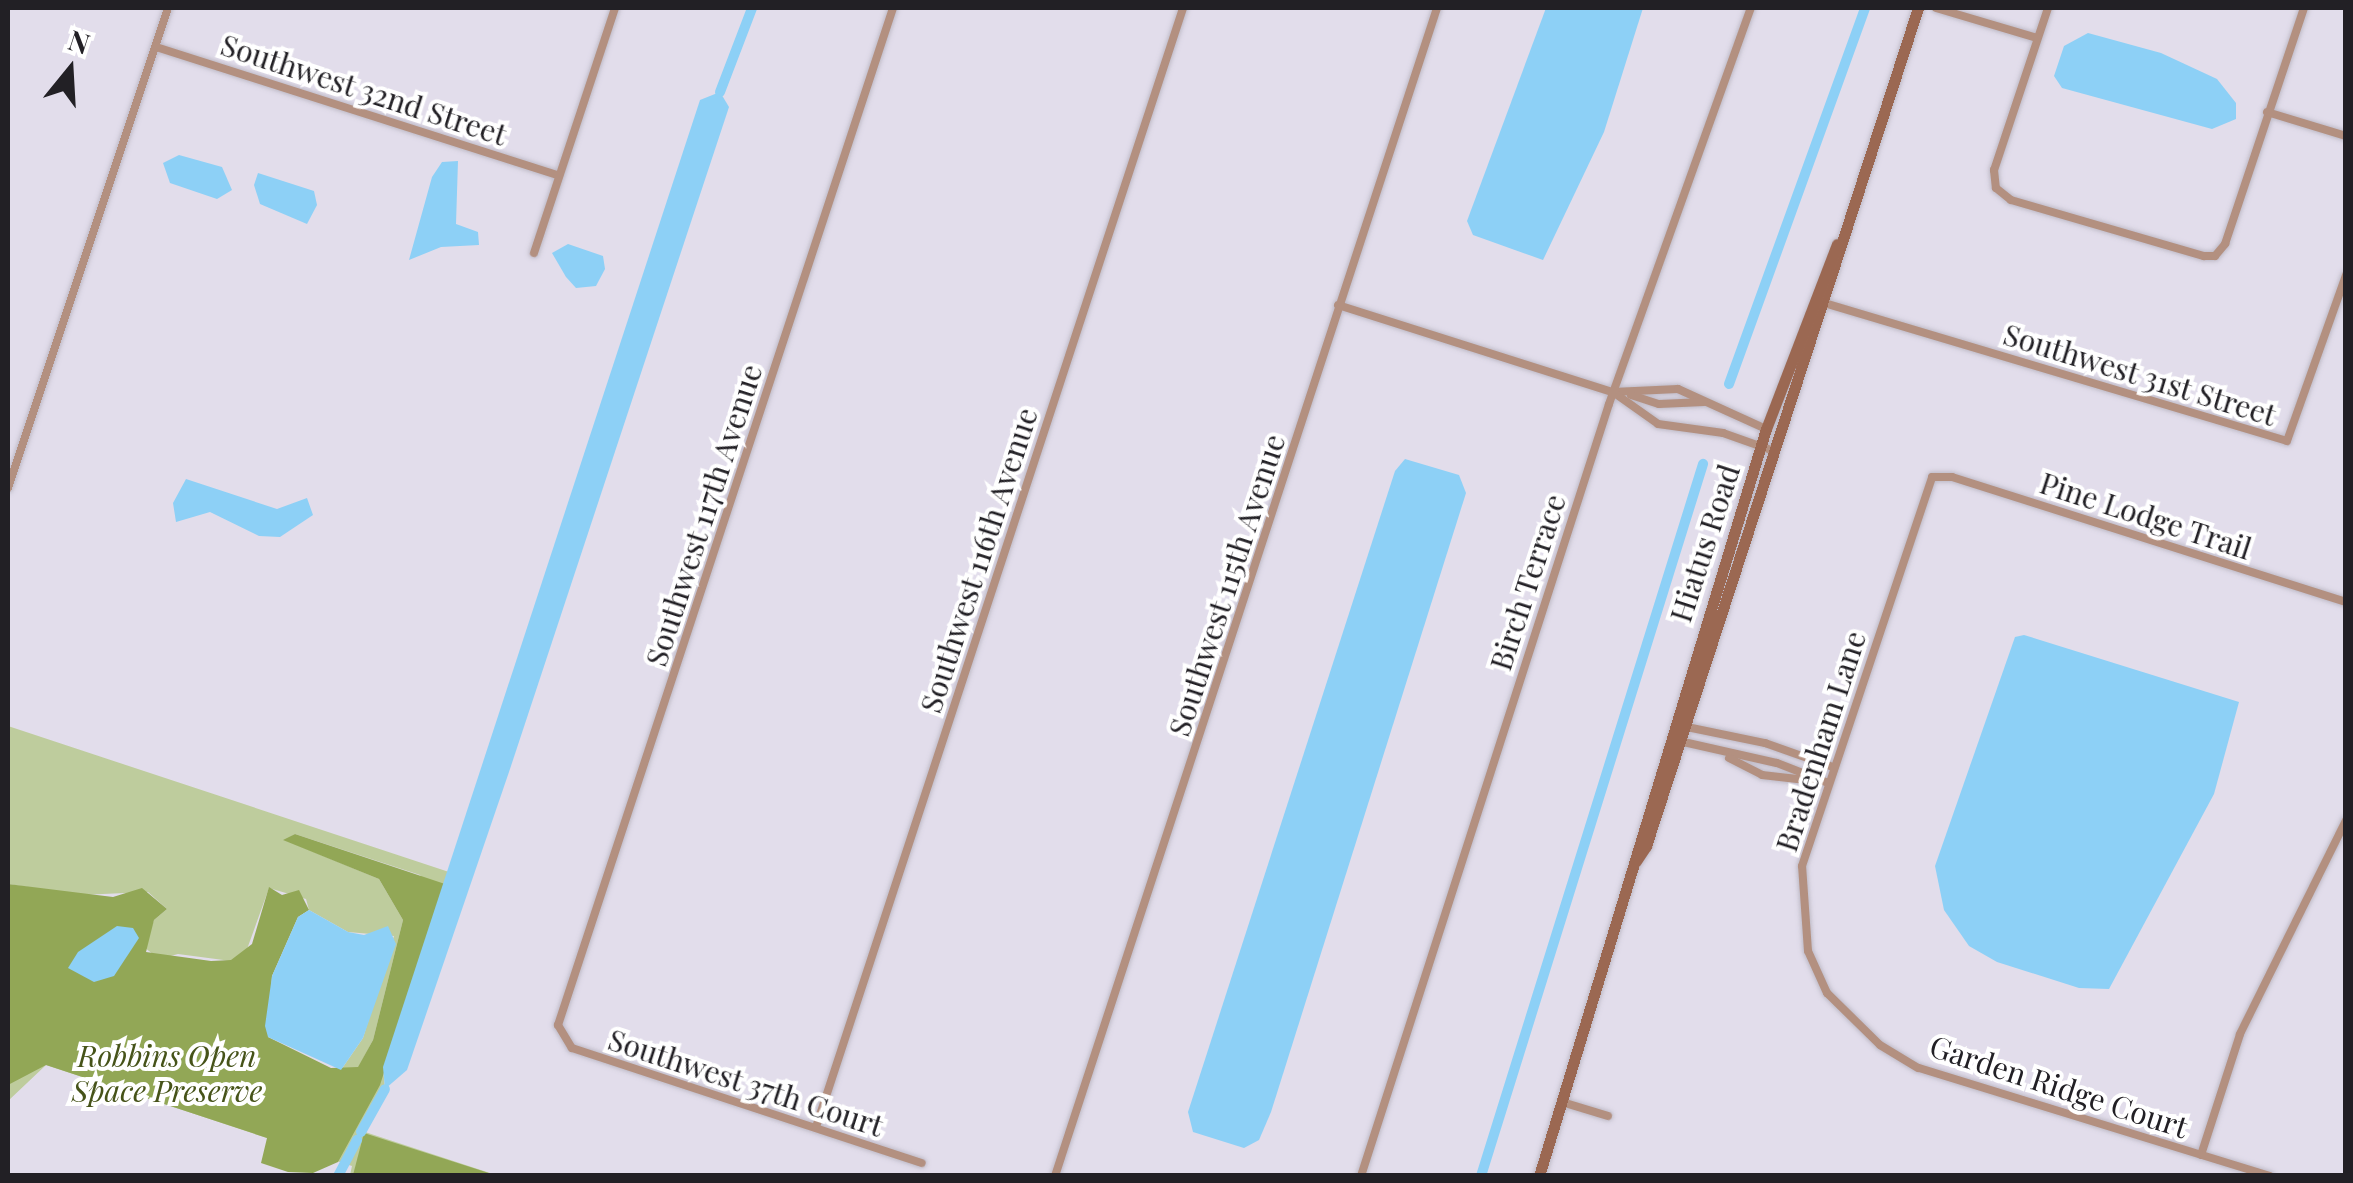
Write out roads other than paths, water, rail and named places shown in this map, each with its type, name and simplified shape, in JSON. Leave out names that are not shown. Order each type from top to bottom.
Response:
[{"type":"street","points":[[8,488],[168,8]]},
{"type":"street","points":[[534,253],[615,8]]},
{"type":"street","name":"Southwest 117th Avenue","points":[[559,1037],[558,1025],[894,8]]},
{"type":"street","name":"Southwest 116th Avenue","points":[[816,1127],[1183,8]]},
{"type":"street","name":"Southwest 115th Avenue","points":[[1054,1176],[1437,8]]},
{"type":"street","name":"Birch Terrace","points":[[1361,1176],[1613,392],[1751,8]]},
{"type":"street","name":"Hiatus Road","points":[[1539,1176],[1634,862],[1767,449],[1766,429],[1817,300],[1918,8]]},
{"type":"street","points":[[1936,8],[2037,38]]},
{"type":"street","points":[[2048,8],[1994,170],[1996,188],[2010,200],[2214,256],[2226,244],[2304,8]]},
{"type":"street","name":"Southwest 32nd Street","points":[[156,47],[558,175]]},
{"type":"street","points":[[2267,112],[2346,136]]},
{"type":"street","name":"Southwest 31st Street","points":[[1817,300],[2287,441],[2346,275]]},
{"type":"street","name":"Hiatus Road","points":[[1767,449],[1780,434],[1817,300]]},
{"type":"street","points":[[1338,305],[1613,392],[1678,389],[1780,434]]},
{"type":"street","points":[[1613,392],[1658,424],[1767,449]]},
{"type":"street","points":[[1627,393],[1659,404],[1704,402]]},
{"type":"street","points":[[1658,424],[1659,404]]},
{"type":"street","name":"Pine Lodge Trail","points":[[1932,477],[1952,476],[2346,602]]},
{"type":"street","name":"Bradenham Lane","points":[[1846,1017],[1808,950],[1801,903],[1802,866],[1932,477]]},
{"type":"street","points":[[1679,725],[1778,748],[1833,767]]},
{"type":"street","points":[[1674,740],[1774,762],[1828,783]]},
{"type":"street","points":[[1772,776],[1778,748]]},
{"type":"street","points":[[1721,753],[1772,776],[1828,783]]},
{"type":"street","points":[[2201,1155],[2240,1034],[2346,820]]},
{"type":"street","name":"Garden Ridge Court","points":[[1846,1017],[1918,1068],[2270,1176]]},
{"type":"street","name":"Southwest 37th Court","points":[[559,1037],[572,1048],[922,1163]]},
{"type":"street","points":[[1562,1102],[1608,1116]]},
{"type":"water","points":[[1546,8],[1643,8],[1604,132],[1543,260],[1473,235],[1467,221]]},
{"type":"water","points":[[2088,33],[2161,53],[2217,79],[2236,103],[2236,119],[2212,129],[2062,88],[2054,76],[2064,46]]},
{"type":"water","points":[[720,92],[729,107],[510,769],[407,1070],[385,1089],[383,1067],[700,100]]},
{"type":"water","points":[[179,155],[222,167],[232,190],[217,199],[170,183],[163,163]]},
{"type":"water","points":[[458,161],[456,224],[478,232],[479,245],[441,247],[409,260],[432,177],[442,162]]},
{"type":"water","points":[[258,173],[314,191],[317,205],[307,224],[260,204],[254,185]]},
{"type":"water","points":[[568,244],[603,256],[605,269],[596,286],[576,288],[566,277],[552,253]]},
{"type":"water","points":[[1405,459],[1459,475],[1466,493],[1271,1112],[1259,1140],[1244,1148],[1193,1132],[1188,1112],[1395,471]]},
{"type":"water","points":[[186,479],[277,509],[307,498],[313,515],[280,537],[259,536],[210,512],[176,522],[173,503]]},
{"type":"water","points":[[2024,635],[2239,702],[2214,794],[2109,989],[2079,988],[1997,962],[1969,946],[1944,910],[1935,866],[2015,637]]},
{"type":"water","points":[[309,910],[348,932],[364,935],[388,926],[396,944],[363,1038],[341,1070],[268,1037],[265,1026],[272,976],[298,917]]},
{"type":"water","points":[[117,926],[133,928],[139,938],[114,976],[94,982],[68,968],[78,952]]},
{"type":"waterway","points":[[720,92],[752,8]]},
{"type":"waterway","points":[[1729,384],[1865,8]]},
{"type":"waterway","points":[[1481,1176],[1703,464]]},
{"type":"waterway","points":[[361,1132],[385,1089]]},
{"type":"waterway","points":[[338,1176],[357,1140]]},
{"type":"park label","name":"Robbins Open Space Preserve","points":[[167,1072]]}]
